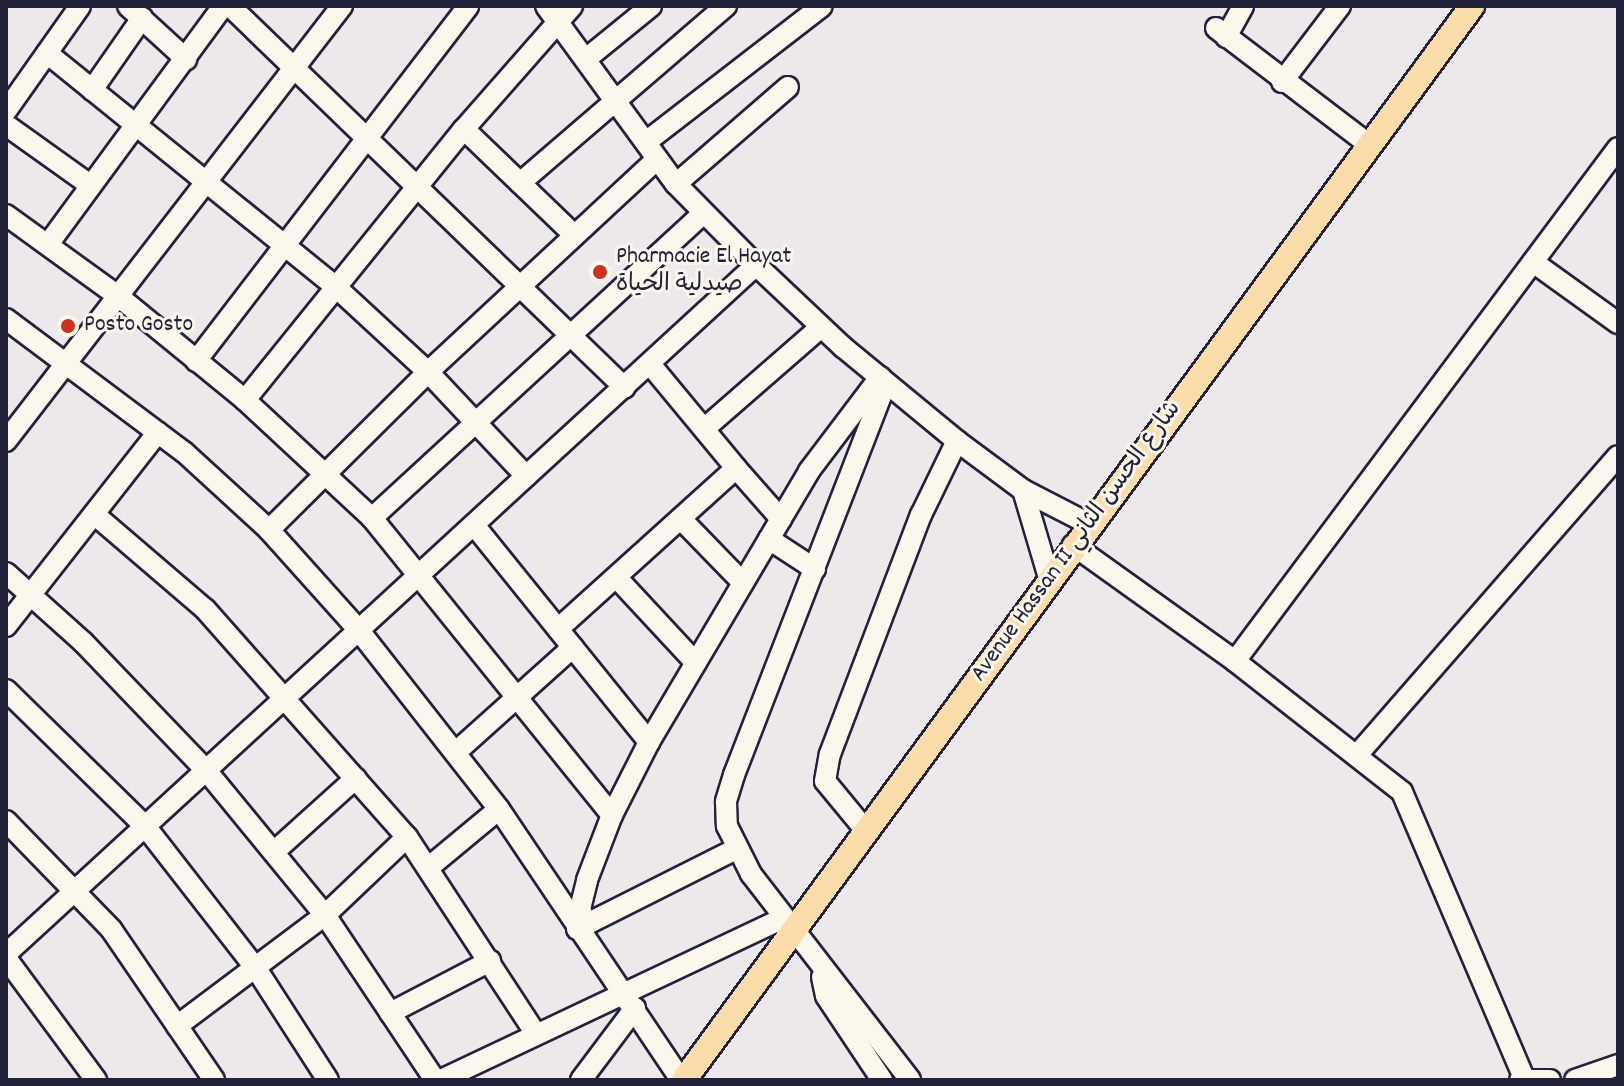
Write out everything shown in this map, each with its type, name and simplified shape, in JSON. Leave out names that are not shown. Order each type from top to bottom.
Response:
[{"type":"main road","name":"Avenue Hassan II شارع الحسن الثاني","points":[[683,1080],[796,933],[1073,545],[1472,6]]},
{"type":"street","points":[[6,111],[80,6]]},
{"type":"street","points":[[49,243],[223,6]]},
{"type":"street","points":[[230,6],[625,388]]},
{"type":"street","points":[[196,361],[468,6]]},
{"type":"street","points":[[586,59],[651,6]]},
{"type":"street","points":[[520,183],[726,6]]},
{"type":"street","points":[[269,530],[428,372],[522,287],[652,150],[822,6]]},
{"type":"street","points":[[1243,6],[1221,33],[1368,144]]},
{"type":"street","points":[[1282,82],[1340,6]]},
{"type":"street","points":[[6,441],[337,8]]},
{"type":"street","points":[[245,400],[419,189],[558,10],[586,59],[676,184],[756,265],[821,327],[957,441],[1023,490],[1089,524]]},
{"type":"street","points":[[92,90],[135,12],[186,59]]},
{"type":"street","points":[[47,53],[338,289],[428,372],[526,476]]},
{"type":"street","points":[[676,184],[788,87]]},
{"type":"street","points":[[6,125],[90,185]]},
{"type":"street","points":[[464,129],[574,235]]},
{"type":"street","points":[[1235,661],[1618,148]]},
{"type":"street","points":[[372,518],[573,338],[704,213]]},
{"type":"street","points":[[6,215],[49,243],[118,296],[245,400],[372,518],[612,815]]},
{"type":"street","points":[[1533,262],[1618,323]]},
{"type":"street","points":[[96,1080],[6,956],[284,695],[625,388],[756,265]]},
{"type":"street","points":[[6,319],[158,432],[269,530],[357,628],[499,809],[683,1080]]},
{"type":"street","points":[[704,429],[821,327]]},
{"type":"street","points":[[650,364],[781,519]]},
{"type":"street","points":[[581,926],[582,896],[612,815],[649,742],[836,430],[883,380]]},
{"type":"street","points":[[883,380],[726,802],[727,826],[736,849],[796,933],[910,1080]]},
{"type":"street","points":[[6,626],[158,432]]},
{"type":"street","points":[[867,832],[825,781],[830,754],[915,529],[957,441]]},
{"type":"street","points":[[1358,754],[1618,456]]},
{"type":"street","points":[[558,629],[736,468]]},
{"type":"street","points":[[1023,490],[1049,578]]},
{"type":"street","points":[[94,514],[205,609],[407,837],[536,1034]]},
{"type":"street","points":[[681,519],[743,583]]},
{"type":"street","points":[[474,525],[649,742]]},
{"type":"street","points":[[769,539],[815,569]]},
{"type":"street","points":[[1073,545],[1235,661],[1358,754],[1402,792],[1522,1079],[1550,1080]]},
{"type":"street","points":[[6,573],[31,594],[205,769],[325,915],[435,1080]]},
{"type":"street","points":[[616,577],[696,663]]},
{"type":"street","points":[[456,752],[573,647]]},
{"type":"street","points":[[6,690],[145,826],[257,970],[328,1080]]},
{"type":"street","points":[[274,852],[356,778]]},
{"type":"street","points":[[428,868],[499,809]]},
{"type":"street","points":[[6,821],[111,929],[214,1080]]},
{"type":"street","points":[[177,1026],[257,970],[325,915],[407,837]]},
{"type":"street","points":[[581,926],[736,849]]},
{"type":"street","points":[[796,933],[822,977],[902,1080]]},
{"type":"street","points":[[441,1080],[536,1034],[796,933]]},
{"type":"street","points":[[796,933],[827,956],[927,1080]]},
{"type":"street","points":[[390,1013],[490,961]]},
{"type":"street","points":[[822,977],[826,996],[882,1080]]},
{"type":"street","points":[[581,1080],[629,1000]]},
{"type":"street","points":[[1575,1080],[1618,1065]]},
{"type":"place","name":"Pharmacie El Hayat صيدلية الحياة","points":[[600,272]]},
{"type":"place","name":"Posto Gosto","points":[[68,326]]}]
